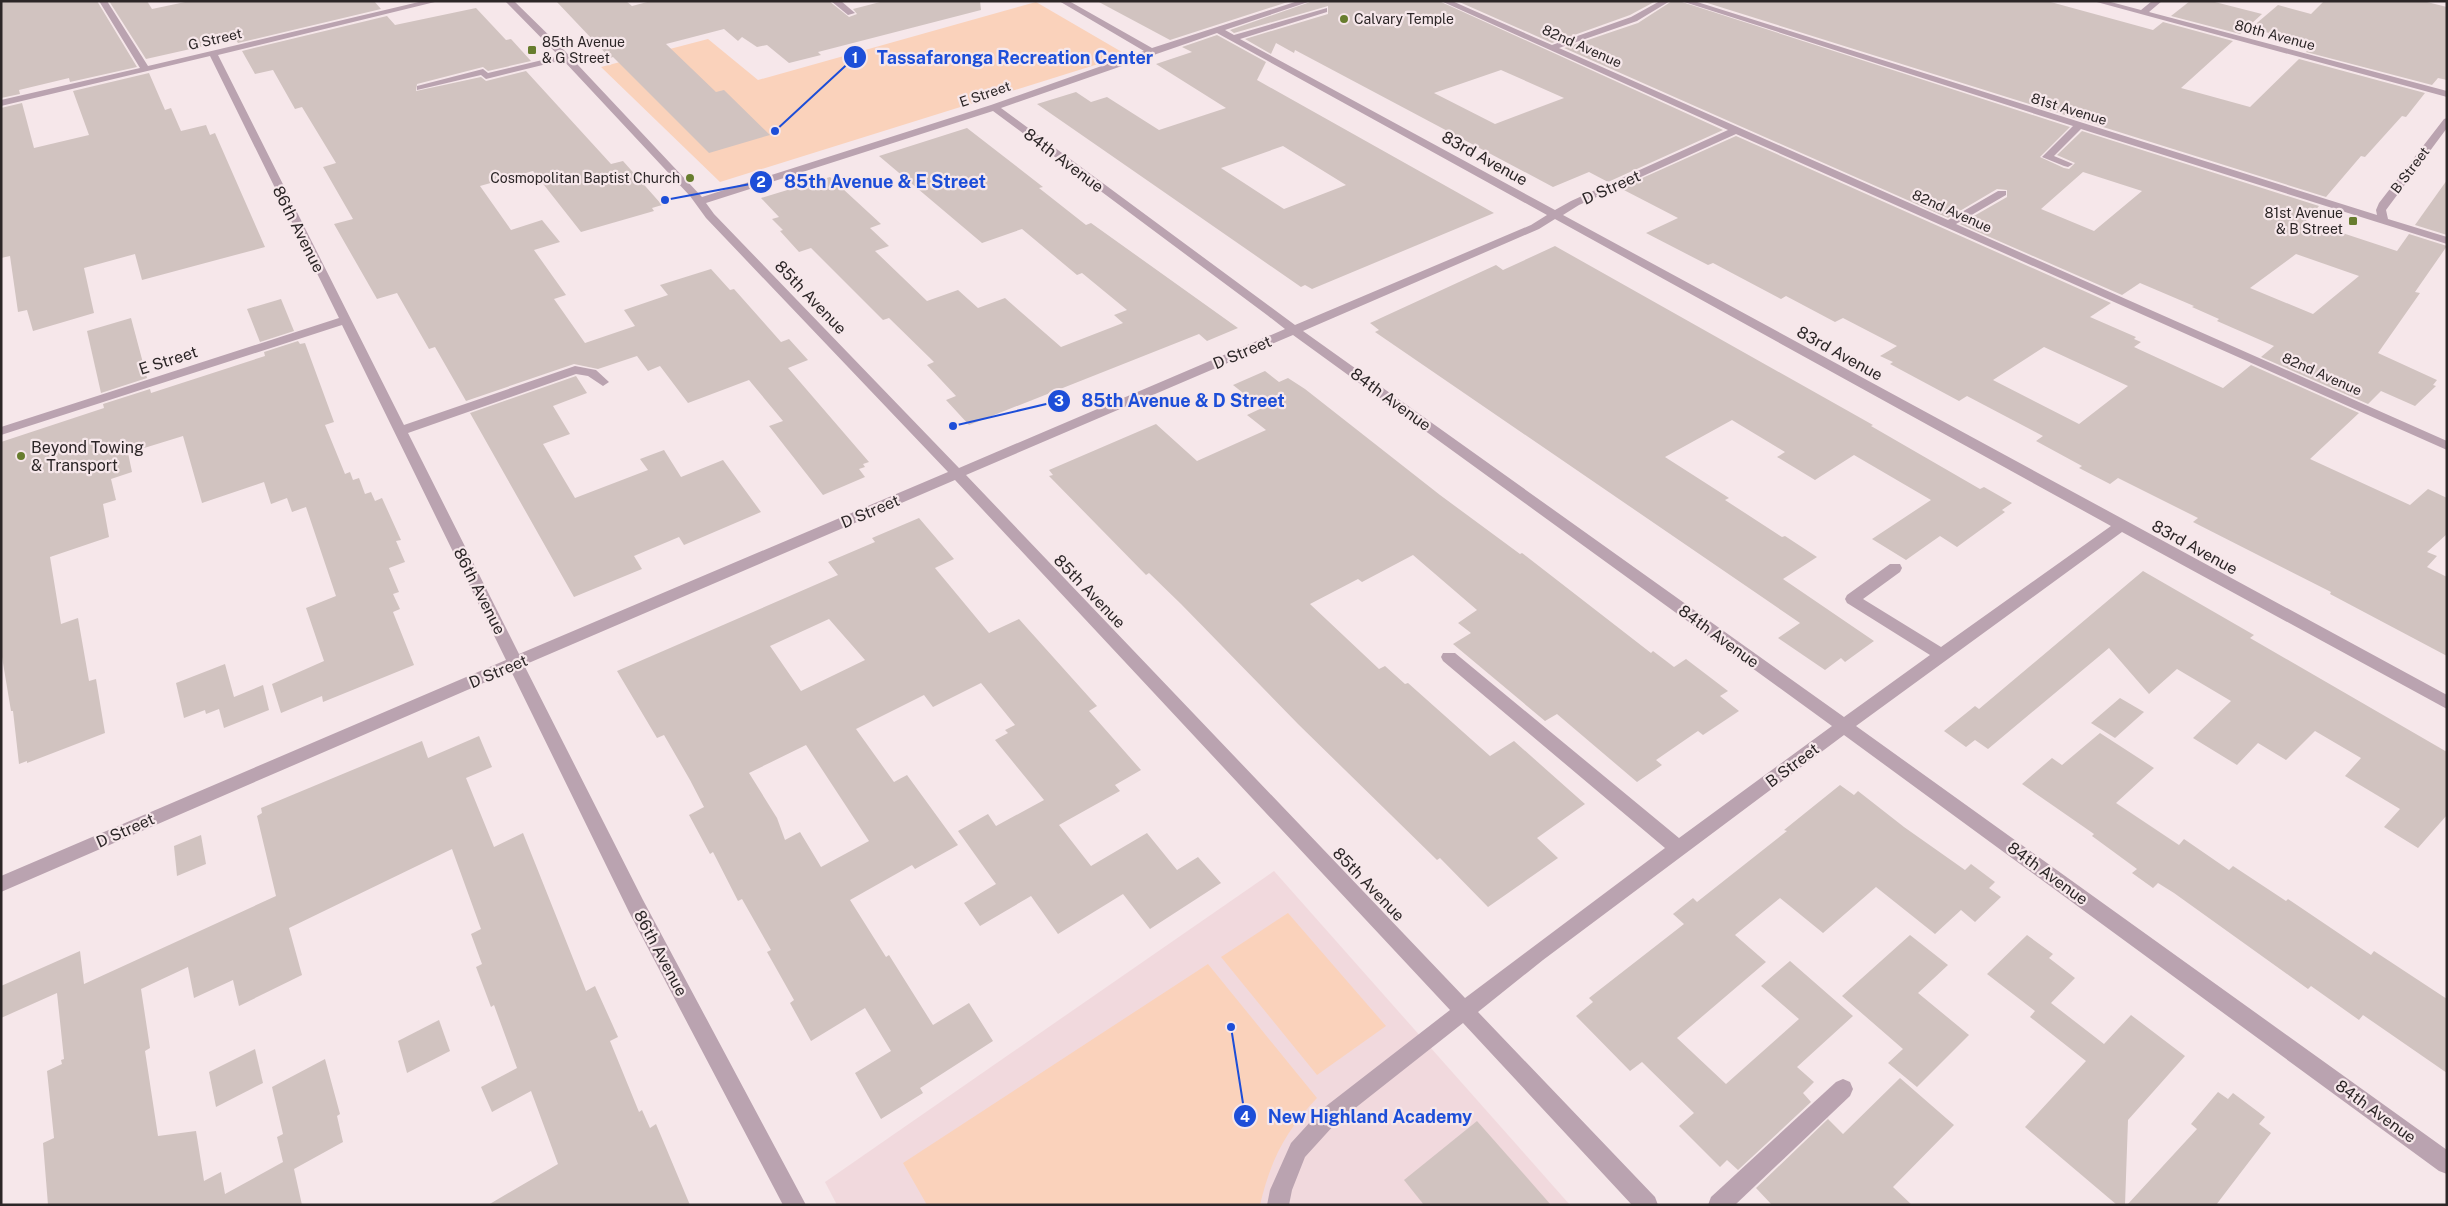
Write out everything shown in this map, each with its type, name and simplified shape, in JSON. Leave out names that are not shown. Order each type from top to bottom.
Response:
[{"type":"street","points":[[103,1],[145,69]]},
{"type":"street","name":"G Street","points":[[1,103],[213,54],[411,4],[436,1]]},
{"type":"street","name":"85th Avenue","points":[[509,1],[565,57],[700,202],[710,216],[1465,1010],[1646,1205]]},
{"type":"street","points":[[835,1],[851,13]]},
{"type":"street","points":[[1063,1],[1152,52]]},
{"type":"street","name":"E Street","points":[[700,202],[994,107],[1307,1]]},
{"type":"street","name":"82nd Avenue","points":[[1445,1],[2447,446]]},
{"type":"street","points":[[1552,48],[1634,19],[1666,1]]},
{"type":"street","name":"81st Avenue","points":[[1684,1],[2078,127],[2447,241]]},
{"type":"street","name":"80th Avenue","points":[[2097,1],[2447,94]]},
{"type":"street","points":[[2142,13],[2158,1]]},
{"type":"street","points":[[1233,38],[1324,10]]},
{"type":"street","name":"83rd Avenue","points":[[1218,30],[2447,703]]},
{"type":"street","name":"86th Avenue","points":[[213,54],[636,906],[795,1205]]},
{"type":"street","points":[[420,88],[482,72],[486,76],[565,57]]},
{"type":"street","name":"84th Avenue","points":[[994,107],[1295,330],[2086,900],[2447,1163]]},
{"type":"street","name":"B Street","points":[[2383,221],[2381,210],[2447,121]]},
{"type":"street","points":[[2068,164],[2047,157],[2078,127]]},
{"type":"street","name":"D Street","points":[[1,884],[1536,227],[1575,203],[1735,131]]},
{"type":"street","points":[[1947,225],[2002,193]]},
{"type":"street","name":"E Street","points":[[1,431],[345,320]]},
{"type":"street","points":[[400,430],[575,370],[592,373],[603,382]]},
{"type":"street","name":"B Street","points":[[1278,1205],[1281,1190],[1298,1150],[1328,1117],[1536,954],[1679,850],[1843,726],[2122,525]]},
{"type":"street","points":[[1895,568],[1852,599],[1942,655]]},
{"type":"street","points":[[1449,657],[1679,850]]},
{"type":"street","points":[[1719,1205],[1843,1089]]},
{"type":"shaded area","points":[[1036,2],[1127,55],[720,182],[601,67],[708,39],[758,80]]},
{"type":"shaded area","points":[[1274,871],[1570,1205],[837,1205],[825,1182]]},
{"type":"shaded area","points":[[1288,913],[1386,1026],[1317,1075],[1221,957]]},
{"type":"shaded area","points":[[1208,964],[1317,1098],[1296,1123],[1274,1160],[1260,1205],[927,1205],[903,1163]]},
{"type":"building","points":[[1,1],[97,1],[137,67],[70,82],[69,78],[19,90],[20,94],[1,98]]},
{"type":"building","points":[[109,1],[147,1],[152,9],[190,1],[374,1],[381,9],[238,43],[235,39],[146,59]]},
{"type":"building","points":[[556,1],[626,1],[632,6],[651,1],[829,1],[849,17],[857,14],[853,9],[884,1],[980,1],[981,10],[818,52],[821,55],[789,63],[767,45],[757,47],[742,37],[738,41],[724,29],[666,44],[716,92],[724,90],[770,135],[709,153],[613,57],[610,58]]},
{"type":"building","points":[[1097,1],[1291,1],[1170,40]]},
{"type":"building","points":[[1313,1],[1439,1],[1723,130],[1608,182],[1589,172],[1553,187],[1295,50],[1294,53],[1276,43],[1271,54],[1245,39],[1328,14],[1328,6],[1234,33],[1230,30]],"holes":[[[1501,70],[1564,98],[1495,124],[1434,93]]]},
{"type":"building","points":[[1457,1],[1656,1],[1630,15],[1552,43]]},
{"type":"building","points":[[1672,1],[1679,1],[2070,127],[2040,157],[2064,168],[2069,169],[2075,163],[2057,155],[2082,131],[2319,206],[2306,221],[2397,251],[2409,234],[2447,246],[2415,292],[2420,293],[2378,353],[2437,380],[2433,385],[2436,386],[2415,406],[2381,391],[2368,404],[2261,357],[2274,346],[2217,321],[2219,319],[2192,307],[2194,306],[2140,283],[2122,295],[1960,224],[2007,197],[2007,190],[1997,189],[1948,218],[1564,48],[1638,23]],"holes":[[[2083,172],[2142,191],[2094,231],[2041,209]],[[2296,254],[2359,276],[2313,314],[2250,288]]]},
{"type":"building","points":[[1701,1],[2047,1],[2153,30],[2163,22],[2233,41],[2181,88],[2250,107],[2299,59],[2425,93],[2406,117],[2402,116],[2365,157],[2361,156],[2326,197]]},
{"type":"building","points":[[2190,1],[2211,1],[2262,14],[2240,34],[2171,16]]},
{"type":"building","points":[[2324,1],[2423,1],[2447,7],[2447,80],[2438,78],[2432,85],[2306,52],[2312,45],[2251,28],[2278,5],[2311,14]]},
{"type":"building","points":[[476,8],[506,40],[511,39],[531,61],[488,71],[483,67],[417,84],[416,91],[481,77],[486,81],[526,71],[611,164],[623,161],[662,205],[652,208],[654,211],[581,232],[533,171],[480,186],[511,230],[542,220],[560,242],[534,250],[566,295],[554,299],[585,343],[635,326],[624,310],[668,295],[660,285],[711,269],[730,290],[734,289],[781,342],[789,339],[808,360],[788,368],[869,462],[863,464],[865,467],[859,469],[865,477],[823,495],[769,426],[783,421],[749,380],[688,403],[660,366],[648,371],[637,356],[598,369],[574,364],[466,401],[435,347],[429,349],[397,293],[377,299],[334,224],[353,219],[323,167],[336,163],[302,107],[295,109],[273,70],[255,74],[242,51],[387,16],[395,25]]},
{"type":"building","points":[[1217,35],[1266,62],[1257,80],[1494,213],[1312,289],[1305,285],[1301,287],[1037,104],[1076,92],[1091,102],[1107,97],[1159,130],[1226,108],[1156,64],[1192,52],[1182,47]],"holes":[[[1283,146],[1346,185],[1284,209],[1221,168]]]},
{"type":"building","points":[[149,73],[165,110],[171,108],[181,131],[206,125],[210,135],[215,133],[265,247],[142,280],[135,254],[84,268],[94,313],[33,331],[27,310],[18,312],[10,256],[1,258],[1,108],[22,103],[34,148],[89,135],[73,91]]},
{"type":"building","points":[[967,128],[1043,187],[1039,188],[1086,225],[1091,223],[1238,328],[1207,341],[1199,334],[969,425],[946,400],[956,396],[927,365],[934,362],[889,318],[883,320],[811,248],[799,252],[780,231],[783,230],[772,219],[779,217],[761,198],[830,177],[881,224],[870,228],[889,246],[875,251],[927,301],[958,290],[978,308],[1005,298],[1061,347],[1123,323],[1114,315],[1127,310],[1082,273],[1077,275],[1022,229],[982,243],[879,156]]},
{"type":"building","points":[[1736,136],[2111,303],[2090,317],[2136,337],[2134,339],[2141,342],[2134,347],[2223,388],[2251,365],[2359,413],[2310,459],[2410,505],[2428,489],[2447,498],[2447,534],[2427,552],[2437,556],[2427,567],[2447,577],[2447,656],[2330,594],[2331,592],[2193,522],[2198,518],[2118,478],[2110,484],[2079,468],[2082,466],[2036,441],[2043,436],[1967,396],[1959,401],[1890,364],[1893,362],[1880,356],[1897,346],[1843,318],[1835,322],[1786,296],[1781,299],[1713,263],[1708,265],[1646,233],[1678,218],[1620,188]],"holes":[[[2044,347],[2128,386],[2079,424],[1993,380]]]},
{"type":"building","points":[[2447,180],[2447,235],[2415,225]]},
{"type":"building","points":[[1555,246],[1873,425],[1871,426],[1980,489],[1984,487],[2012,503],[2002,510],[2005,512],[1957,547],[1940,536],[1906,560],[1872,539],[1931,500],[1854,455],[1815,480],[1777,457],[1785,452],[1732,420],[1665,457],[1729,498],[1725,500],[1817,557],[1783,579],[1874,641],[1845,662],[1841,658],[1825,670],[1778,638],[1800,623],[1375,332],[1379,330],[1370,323],[1496,265],[1503,270]]},
{"type":"building","points":[[281,299],[294,331],[260,342],[247,309]]},
{"type":"building","points":[[131,318],[147,378],[101,393],[87,331]]},
{"type":"building","points":[[298,341],[300,344],[305,343],[334,422],[325,425],[345,474],[350,472],[353,480],[359,478],[365,494],[371,492],[375,501],[382,498],[401,540],[396,541],[405,562],[389,568],[399,592],[393,594],[400,609],[393,612],[414,665],[323,702],[322,696],[281,713],[272,684],[324,661],[306,608],[336,596],[306,507],[292,512],[287,498],[271,504],[264,482],[202,503],[183,436],[128,453],[132,472],[111,479],[116,500],[103,504],[109,537],[50,557],[61,624],[78,618],[89,681],[96,679],[105,733],[27,763],[27,761],[19,764],[13,711],[11,711],[1,651],[1,442],[104,408],[103,404],[150,389],[151,393],[265,356],[264,352]]},
{"type":"building","points":[[1265,371],[1279,382],[1288,378],[1305,389],[1440,495],[1520,554],[1522,553],[1651,653],[1653,651],[1674,667],[1686,659],[1728,691],[1720,696],[1739,711],[1703,735],[1698,731],[1656,760],[1662,765],[1637,782],[1557,714],[1545,721],[1453,644],[1471,633],[1458,623],[1477,610],[1413,555],[1362,582],[1358,579],[1310,604],[1379,669],[1385,666],[1405,684],[1408,683],[1490,756],[1514,741],[1585,804],[1537,838],[1558,858],[1488,907],[1440,858],[1437,860],[1298,724],[1181,604],[1149,573],[1146,575],[1049,476],[1053,475],[1049,470],[1156,424],[1197,461],[1266,430],[1247,415],[1262,408],[1233,385]]},
{"type":"building","points":[[576,376],[587,393],[553,406],[570,434],[543,444],[575,498],[648,470],[640,459],[664,450],[681,477],[723,460],[761,512],[684,545],[679,537],[634,556],[642,569],[574,597],[470,413]]},
{"type":"building","points":[[919,518],[954,559],[935,568],[989,633],[1019,619],[1097,706],[1089,711],[1141,770],[1115,785],[1120,791],[1059,825],[1091,866],[1147,833],[1177,870],[1198,857],[1221,883],[1150,929],[1123,894],[1058,934],[1031,896],[980,926],[964,903],[996,884],[958,831],[988,814],[996,826],[1044,800],[995,740],[1008,733],[1005,730],[1015,725],[981,683],[933,707],[924,695],[856,729],[894,782],[907,775],[958,845],[915,869],[912,865],[850,900],[886,957],[889,955],[933,1025],[969,1003],[993,1041],[920,1088],[923,1093],[881,1119],[855,1073],[891,1051],[865,1008],[811,1041],[790,1003],[794,1000],[767,952],[771,950],[742,899],[738,901],[713,852],[710,854],[689,815],[704,807],[690,780],[664,735],[657,738],[617,671],[838,575],[828,562],[875,542],[872,538]],"holes":[[[829,619],[865,660],[801,691],[770,646]],[[806,745],[869,841],[821,867],[800,832],[785,840],[777,818],[749,773]]]},
{"type":"building","points":[[2143,571],[2254,635],[2250,638],[2447,752],[2447,815],[2418,848],[2384,827],[2400,809],[2345,776],[2361,758],[2315,731],[2286,760],[2258,743],[2237,765],[2193,738],[2231,701],[2177,669],[2149,694],[2109,648],[1988,749],[1975,740],[1966,747],[1944,731],[1975,706],[1979,709]]},
{"type":"building","points":[[225,664],[234,697],[263,685],[269,710],[224,728],[219,709],[206,714],[205,710],[184,718],[176,683]]},
{"type":"building","points":[[2120,698],[2144,712],[2115,738],[2091,723]]},
{"type":"building","points":[[2100,733],[2154,768],[2116,803],[2179,845],[2184,839],[2229,870],[2233,866],[2286,901],[2288,899],[2371,955],[2374,951],[2447,999],[2447,1073],[2363,1015],[2359,1020],[2311,986],[2308,989],[2174,893],[2158,883],[2153,888],[2132,873],[2137,869],[2092,836],[2094,834],[2022,784],[2052,758],[2062,765]]},
{"type":"building","points":[[479,736],[492,767],[466,778],[494,847],[523,833],[586,991],[595,986],[618,1037],[610,1041],[639,1112],[642,1110],[650,1128],[656,1124],[690,1205],[488,1205],[558,1164],[531,1091],[492,1112],[481,1087],[517,1068],[494,1005],[491,1007],[476,967],[482,964],[471,934],[481,929],[452,849],[289,928],[302,975],[239,1006],[233,980],[194,998],[188,967],[141,989],[150,1048],[145,1051],[158,1136],[196,1131],[204,1181],[221,1172],[225,1194],[283,1162],[277,1137],[283,1134],[272,1087],[325,1059],[340,1114],[337,1116],[343,1142],[294,1169],[302,1205],[48,1205],[43,1143],[54,1138],[47,1071],[62,1064],[61,1060],[64,1059],[57,993],[1,1018],[1,986],[80,951],[84,984],[276,896],[257,816],[262,813],[261,808],[422,741],[428,758]]},
{"type":"building","points":[[1840,785],[1854,795],[1858,791],[1904,827],[1965,870],[1971,864],[1995,882],[1989,888],[2001,897],[1975,922],[1961,910],[1935,934],[1876,887],[1823,933],[1780,898],[1735,935],[1766,962],[1677,1038],[1726,1084],[1799,1019],[1761,986],[1790,961],[1853,1016],[1797,1067],[1814,1082],[1803,1093],[1811,1102],[1738,1170],[1727,1160],[1720,1167],[1679,1126],[1694,1113],[1642,1062],[1630,1071],[1576,1016],[1593,1002],[1589,998],[1684,924],[1673,914],[1693,898],[1697,902],[1787,831],[1784,830]]},
{"type":"building","points":[[201,835],[206,864],[177,876],[174,846]]},
{"type":"building","points":[[1910,935],[1948,965],[1918,993],[1969,1035],[1917,1087],[1888,1063],[1903,1049],[1842,996]]},
{"type":"building","points":[[2027,935],[2053,954],[2049,958],[2075,978],[2051,1003],[2104,1044],[2131,1015],[2185,1056],[2128,1120],[2125,1205],[2117,1205],[2025,1127],[2086,1061],[2030,1017],[2035,1011],[1987,974]]},
{"type":"building","points":[[439,1020],[450,1051],[407,1073],[398,1041]]},
{"type":"building","points":[[255,1049],[263,1083],[216,1107],[209,1072]]},
{"type":"building","points":[[1900,1078],[1954,1125],[1893,1187],[1912,1205],[1772,1205],[1756,1188],[1828,1119],[1843,1134]]},
{"type":"building","points":[[2218,1092],[2228,1099],[2233,1093],[2265,1117],[2259,1124],[2271,1133],[2216,1205],[2127,1205],[2197,1129],[2191,1124]]},
{"type":"building","points":[[1477,1121],[1551,1205],[1424,1205],[1404,1180]]},
{"type":"place","name":"Calvary Temple","points":[[1344,19]]},
{"type":"place","name":"85th Avenue & G Street","points":[[532,50]]},
{"type":"place","name":"Tassafaronga Recreation Center","points":[[775,131]]},
{"type":"place","name":"Cosmopolitan Baptist Church","points":[[690,178]]},
{"type":"place","name":"85th Avenue & E Street","points":[[665,200]]},
{"type":"place","name":"81st Avenue & B Street","points":[[2353,221]]},
{"type":"place","name":"85th Avenue & D Street","points":[[953,426]]},
{"type":"place","name":"Beyond Towing & Transport","points":[[21,456]]},
{"type":"place","name":"New Highland Academy","points":[[1231,1027]]}]
